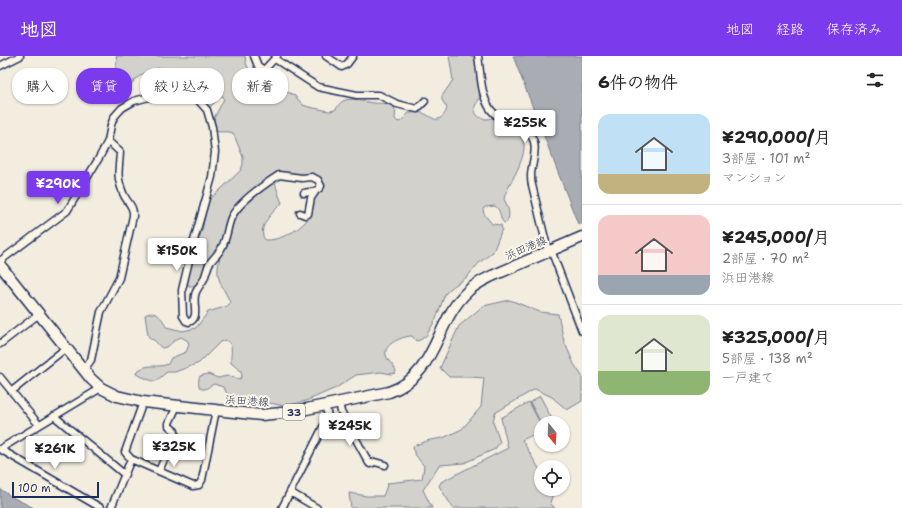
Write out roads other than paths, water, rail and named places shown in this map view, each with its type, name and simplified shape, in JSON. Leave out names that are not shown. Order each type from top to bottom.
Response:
[{"type":"main road","name":"浜田港線","points":[[0,265],[84,370],[101,388],[123,398],[143,402],[272,415],[389,392],[398,388],[418,374],[427,362],[451,313],[468,290],[492,276],[582,238]]},
{"type":"street","points":[[0,66],[20,56]]},
{"type":"street","points":[[254,56],[258,66],[261,68]]},
{"type":"street","points":[[326,56],[342,67],[347,64],[353,56]]},
{"type":"street","points":[[478,56],[484,95],[490,108],[495,114],[523,128],[531,136],[534,142],[535,153],[531,176],[532,185],[550,251],[582,331]]},
{"type":"street","points":[[266,68],[276,57],[306,80],[318,87],[357,95],[379,95],[397,104],[418,109],[425,102]]},
{"type":"street","points":[[0,261],[67,211],[108,141],[114,117],[122,108],[134,101],[149,97],[185,96],[198,100],[207,110],[212,127],[215,152],[212,177],[182,290],[184,319],[189,322],[192,321],[195,316],[194,295],[204,280],[208,266],[223,246],[233,216],[244,202],[279,175],[302,178],[312,177],[318,180],[321,186],[311,198],[308,214],[305,215],[300,213]]},
{"type":"street","points":[[84,370],[90,360],[101,312],[120,278],[134,216],[132,206],[123,196],[117,176],[120,152],[108,141]]},
{"type":"street","points":[[304,193],[315,192]]},
{"type":"street","points":[[0,344],[39,314]]},
{"type":"street","points":[[12,392],[66,348]]},
{"type":"street","points":[[0,377],[39,425]]},
{"type":"street","points":[[101,388],[0,449],[101,508]]},
{"type":"street","points":[[143,402],[125,450],[131,459],[193,486],[201,482],[216,410]]},
{"type":"street","points":[[339,402],[341,412],[368,463],[370,464],[375,462],[385,465]]},
{"type":"street","points":[[282,508],[327,419],[328,416],[325,405]]},
{"type":"street","points":[[159,471],[175,434],[175,431],[169,426],[169,423],[177,406]]},
{"type":"street","points":[[54,416],[124,474]]},
{"type":"street","points":[[111,508],[131,459]]},
{"type":"street","points":[[290,492],[317,508]]}]
